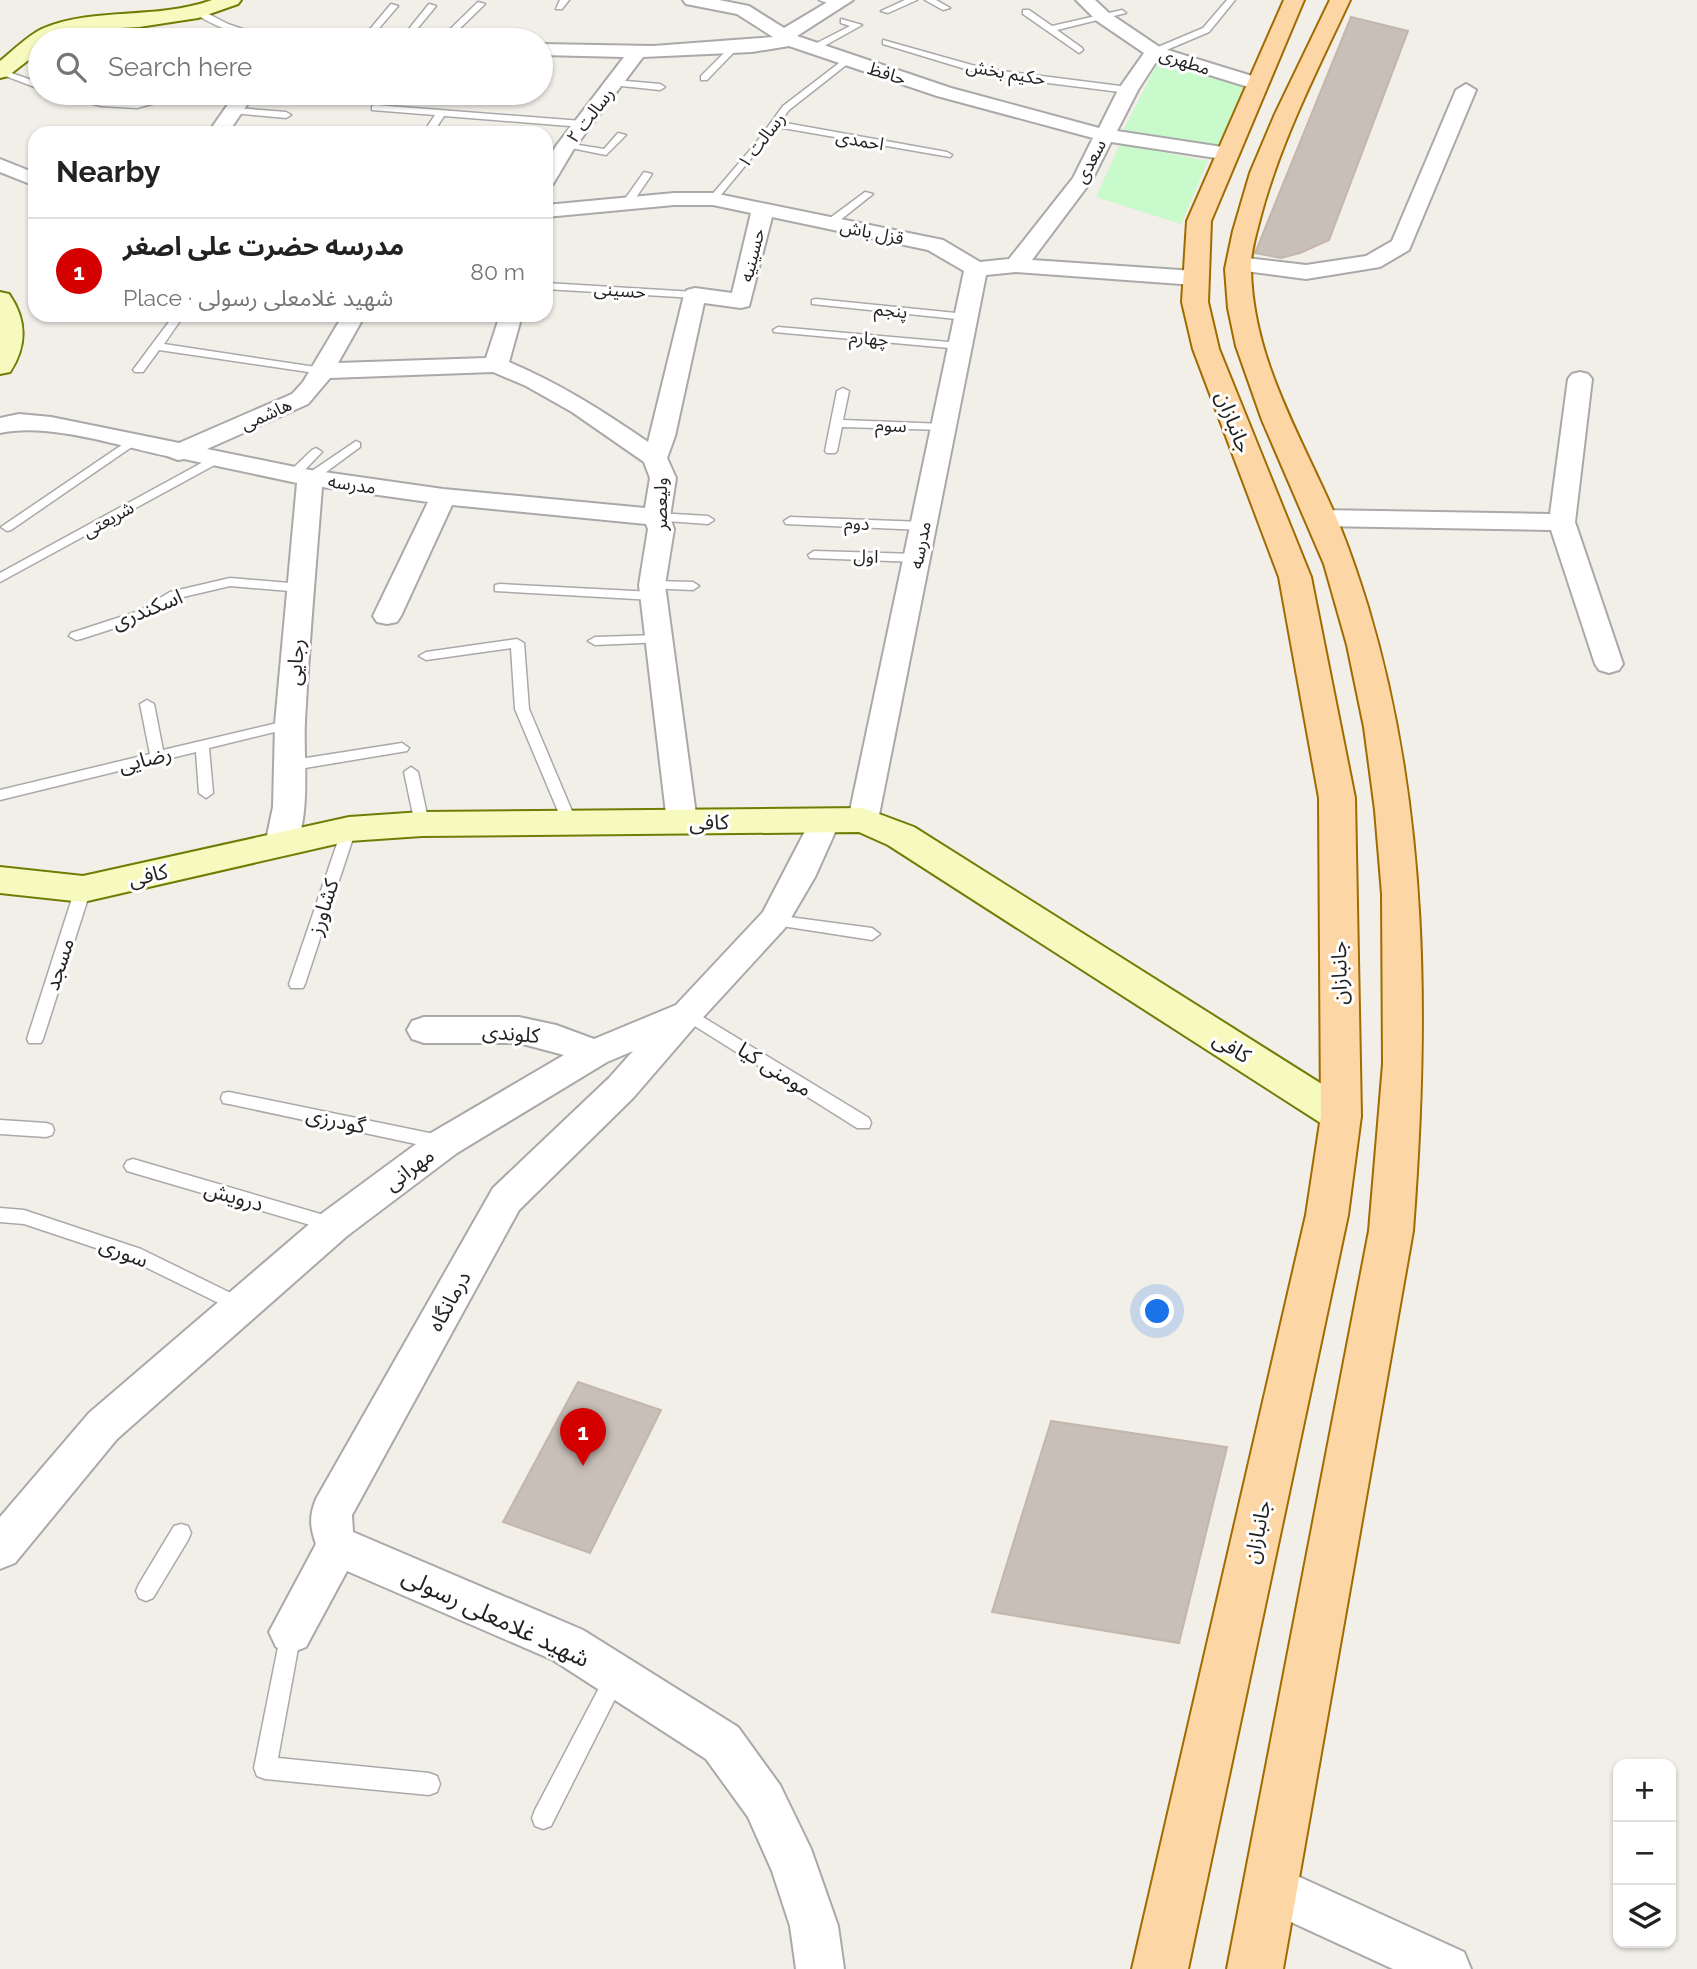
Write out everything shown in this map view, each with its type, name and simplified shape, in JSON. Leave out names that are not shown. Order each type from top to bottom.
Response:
[{"type":"main road","name":"جانبازان","points":[[1160,1969],[1327,1215],[1341,1115],[1336,798],[1295,577],[1206,349],[1195,302],[1199,220],[1294,0]]},
{"type":"main road","name":"جانبازان","points":[[1255,1969],[1391,1231],[1400,1148],[1404,993],[1394,799],[1371,673],[1339,562],[1250,352],[1240,305],[1238,264],[1254,191],[1340,0]]},
{"type":"main road","points":[[1253,94],[1256,110],[1266,113],[1283,113],[1290,110]]},
{"type":"main road","points":[[1341,1115],[1400,1148]]},
{"type":"street","points":[[105,28],[198,12],[231,0]]},
{"type":"street","points":[[692,0],[743,10],[787,38],[837,6]]},
{"type":"street","name":"مطهری","points":[[1085,0],[1103,17],[1154,52],[1253,94]]},
{"type":"street","name":"حافظ","points":[[553,49],[637,52],[735,47],[787,38],[944,92],[1104,135],[1229,154]]},
{"type":"street","points":[[0,71],[28,50]]},
{"type":"street","name":"رسالت ۲","points":[[553,168],[566,146],[637,52]]},
{"type":"street","name":"سعدی","points":[[1016,265],[1082,180],[1128,90],[1154,52]]},
{"type":"street","points":[[1238,264],[1306,272],[1372,262],[1401,245],[1466,90]]},
{"type":"street","points":[[224,126],[239,105]]},
{"type":"street","points":[[0,165],[28,177]]},
{"type":"street","name":"قزل باش","points":[[553,210],[713,199],[935,245],[976,269]]},
{"type":"street","name":"حسینیه","points":[[695,295],[741,301],[763,209]]},
{"type":"street","points":[[976,269],[1016,265],[1195,278]]},
{"type":"street","name":"مدرسه","points":[[863,820],[976,269]]},
{"type":"street","points":[[655,458],[663,436],[695,295]]},
{"type":"street","points":[[0,300],[11,328],[10,344],[0,366]]},
{"type":"street","name":"هاشمی","points":[[178,453],[300,399],[323,371],[350,322]]},
{"type":"street","points":[[496,365],[509,322]]},
{"type":"street","name":"ولیعصر","points":[[323,371],[496,365],[534,381],[581,407],[655,458],[663,478],[657,517],[661,529],[653,590],[682,822]]},
{"type":"street","points":[[1580,379],[1562,522],[1609,664]]},
{"type":"street","name":"مدرسه","points":[[0,426],[7,423],[33,422],[178,453],[306,468],[443,497],[657,517]]},
{"type":"street","name":"رجایی","points":[[281,845],[288,807],[290,724],[301,588],[306,468]]},
{"type":"street","points":[[387,616],[443,497]]},
{"type":"street","points":[[1320,518],[1562,522]]},
{"type":"street","name":"مهرانی","points":[[0,1549],[103,1426],[334,1225],[444,1143],[595,1054],[688,1014],[774,920],[799,877],[826,819]]},
{"type":"street","name":"کافی","points":[[0,880],[83,890],[349,829],[422,824],[863,820],[883,826],[901,836],[1341,1115]]},
{"type":"street","name":"درمانگاه","points":[[338,1546],[332,1531],[331,1513],[506,1199],[621,1088],[688,1014]]},
{"type":"street","name":"کلوندی","points":[[424,1030],[519,1030],[556,1038],[595,1054]]},
{"type":"street","points":[[291,1632],[338,1546]]},
{"type":"street","name":"شهید غلامعلی رسولی","points":[[338,1546],[568,1646],[722,1743],[764,1801],[794,1866],[814,1926],[820,1969]]},
{"type":"street","points":[[1271,1888],[1447,1969]]},
{"type":"lane","points":[[885,10],[913,0]]},
{"type":"lane","points":[[929,0],[946,8]]},
{"type":"lane","points":[[1154,52],[1206,30],[1229,0]]},
{"type":"lane","points":[[456,28],[481,4]]},
{"type":"lane","points":[[375,28],[394,6]]},
{"type":"lane","points":[[414,28],[432,6]]},
{"type":"lane","points":[[814,48],[858,25],[837,6]]},
{"type":"lane","points":[[198,12],[225,28]]},
{"type":"lane","points":[[1026,12],[1079,50]]},
{"type":"lane","points":[[1052,29],[1122,13]]},
{"type":"lane","name":"حکیم بخش","points":[[886,42],[985,72],[1128,90]]},
{"type":"lane","points":[[704,78],[735,47]]},
{"type":"lane","name":"رسالت ۱","points":[[713,199],[786,108],[847,60]]},
{"type":"lane","points":[[0,71],[28,82]]},
{"type":"lane","points":[[615,83],[660,87]]},
{"type":"lane","points":[[375,108],[582,124]]},
{"type":"lane","points":[[236,111],[286,115]]},
{"type":"lane","points":[[433,126],[441,113]]},
{"type":"lane","name":"احمدی","points":[[774,124],[947,155]]},
{"type":"lane","points":[[566,146],[606,152],[621,135]]},
{"type":"lane","points":[[627,203],[647,174]]},
{"type":"lane","points":[[830,223],[868,194]]},
{"type":"lane","name":"حسینی","points":[[553,286],[695,295]]},
{"type":"lane","name":"پنجم","points":[[816,302],[966,317]]},
{"type":"lane","points":[[139,370],[174,322]]},
{"type":"lane","name":"چهارم","points":[[778,330],[960,346]]},
{"type":"lane","points":[[158,346],[323,371]]},
{"type":"lane","points":[[831,451],[843,391]]},
{"type":"lane","name":"سوم","points":[[838,423],[944,428]]},
{"type":"lane","points":[[7,527],[132,442]]},
{"type":"lane","points":[[306,468],[356,445]]},
{"type":"lane","name":"شریعتی","points":[[0,578],[216,459]]},
{"type":"lane","name":"مدرسه","points":[[657,517],[708,520]]},
{"type":"lane","name":"دوم","points":[[790,521],[923,526]]},
{"type":"lane","name":"اول","points":[[814,555],[917,558]]},
{"type":"lane","name":"اسکندری","points":[[76,636],[144,614],[175,595],[230,582],[301,588]]},
{"type":"lane","points":[[500,588],[653,590],[693,586]]},
{"type":"lane","points":[[595,641],[659,639]]},
{"type":"lane","points":[[426,656],[517,643],[522,709],[570,823]]},
{"type":"lane","points":[[147,704],[157,756]]},
{"type":"lane","name":"رضایی","points":[[0,795],[290,724]]},
{"type":"lane","points":[[202,745],[206,793]]},
{"type":"lane","points":[[288,766],[402,748]]},
{"type":"lane","points":[[411,772],[422,824]]},
{"type":"lane","name":"کشاورز","points":[[297,985],[349,829]]},
{"type":"lane","name":"مسجد","points":[[35,1039],[83,890]]},
{"type":"lane","points":[[774,920],[872,934]]},
{"type":"lane","name":"مومنی کیا","points":[[688,1014],[863,1123]]},
{"type":"lane","name":"گودرزی","points":[[229,1098],[444,1143]]},
{"type":"lane","points":[[0,1127],[46,1130]]},
{"type":"lane","name":"درویش","points":[[133,1166],[334,1225]]},
{"type":"lane","name":"سوری","points":[[0,1214],[24,1217],[135,1254],[241,1306]]},
{"type":"lane","points":[[146,1591],[181,1533]]},
{"type":"lane","points":[[291,1632],[265,1768],[429,1784]]},
{"type":"lane","points":[[543,1818],[615,1676]]},
{"type":"green space","points":[[1159,60],[1245,88],[1222,147],[1123,131]]},
{"type":"green space","points":[[1120,144],[1208,161],[1181,224],[1096,197]]},
{"type":"building","points":[[1351,17],[1408,31],[1329,240],[1281,258],[1255,253]]},
{"type":"building","points":[[578,1382],[661,1410],[590,1553],[503,1522]]},
{"type":"building","points":[[1051,1421],[1227,1447],[1179,1643],[992,1612]]},
{"type":"place","name":"مدرسه حضرت علی اصغر","points":[[583,1466]]}]
